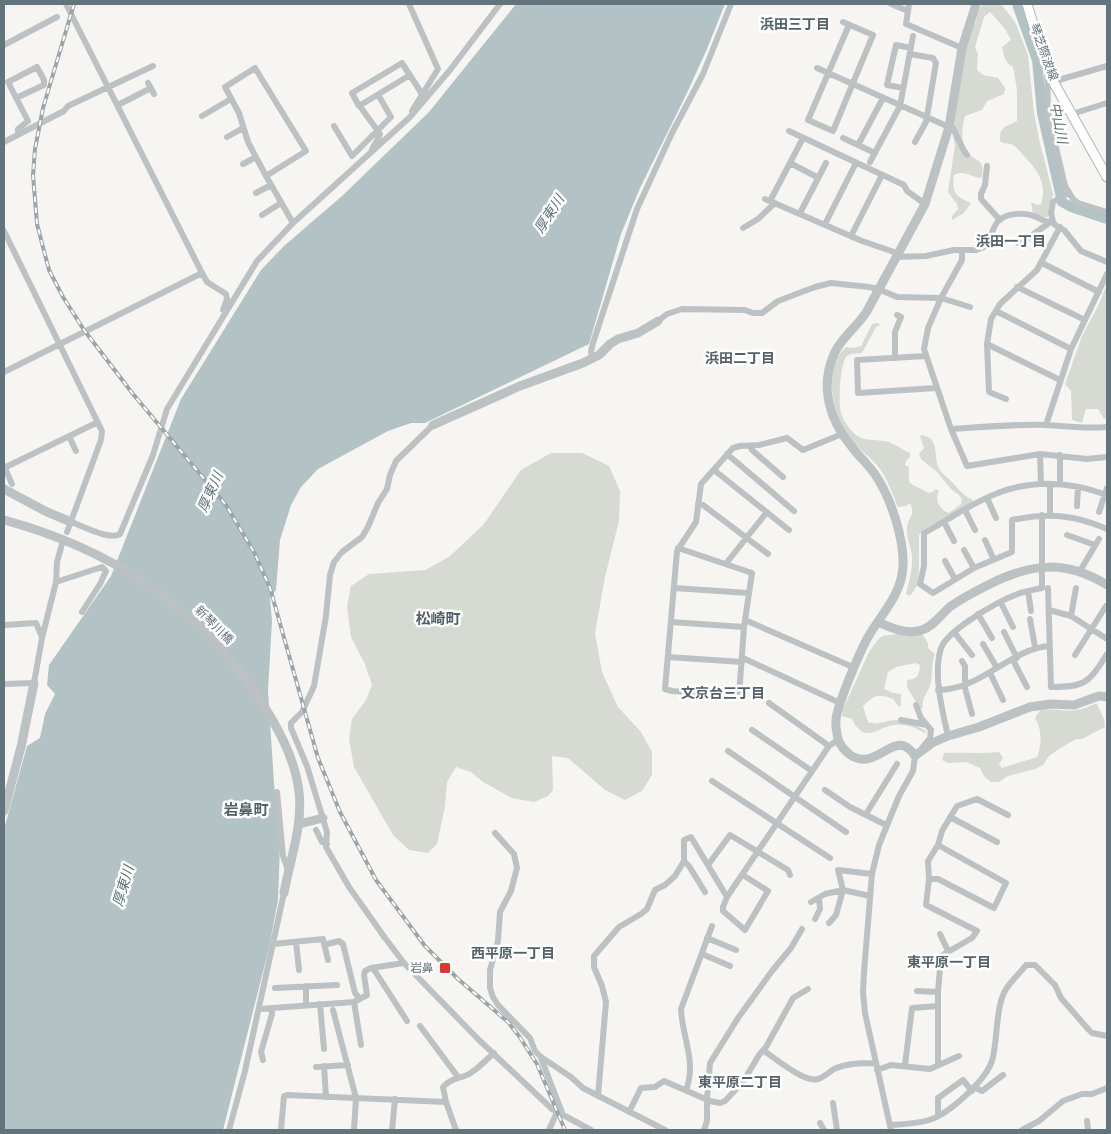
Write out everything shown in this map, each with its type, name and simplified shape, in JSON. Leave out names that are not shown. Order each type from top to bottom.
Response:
[{"type":"main road","name":"琴芝際波線","points":[[1027,4],[1054,83],[1107,177]]},
{"type":"street","points":[[66,4],[202,273],[208,282],[226,294],[227,298],[222,317]]},
{"type":"street","points":[[409,4],[438,69],[414,107],[410,117]]},
{"type":"street","points":[[4,489],[45,511],[71,522],[114,537],[120,534],[152,455],[167,408],[257,261],[293,223],[410,117],[450,70],[500,4]]},
{"type":"street","points":[[592,359],[591,351],[593,344],[637,208],[672,133],[703,74],[731,4]]},
{"type":"street","points":[[891,4],[908,7],[906,24],[962,48]]},
{"type":"street","points":[[918,754],[898,744],[876,757],[859,759],[844,750],[838,740],[835,721],[840,703],[867,640],[890,605],[900,585],[903,547],[881,484],[874,472],[842,434],[834,421],[828,400],[827,384],[829,367],[838,346],[863,317],[924,204],[949,125],[962,48],[976,4]]},
{"type":"street","points":[[4,45],[57,17]]},
{"type":"street","points":[[846,23],[873,35],[833,131],[808,120],[829,74],[846,23]]},
{"type":"street","points":[[870,162],[900,106],[913,36]]},
{"type":"street","points":[[903,88],[887,85],[896,45],[933,58],[936,63],[926,122],[915,142]]},
{"type":"street","points":[[410,75],[359,106],[352,93],[402,63],[410,75],[422,94]]},
{"type":"street","points":[[4,142],[64,111],[68,106],[153,66]]},
{"type":"street","points":[[1047,66],[1047,101],[1050,126],[1065,186],[1063,195],[1053,202],[1051,223]]},
{"type":"street","points":[[1054,83],[1107,66]]},
{"type":"street","points":[[16,98],[44,85],[44,80],[37,67],[8,82],[16,98],[28,121],[18,129],[18,134]]},
{"type":"street","points":[[266,176],[306,151],[255,68],[224,87],[239,113],[243,128],[256,157],[266,176],[281,203],[293,223]]},
{"type":"street","points":[[817,68],[900,106],[949,125],[954,128],[961,147],[967,155]]},
{"type":"street","points":[[118,105],[151,88]]},
{"type":"street","points":[[334,126],[352,156],[391,117],[380,98]]},
{"type":"street","points":[[858,145],[882,98]]},
{"type":"street","points":[[202,116],[231,99]]},
{"type":"street","points":[[1072,114],[1107,104]]},
{"type":"street","points":[[362,109],[380,134],[373,144],[371,153]]},
{"type":"street","points":[[227,137],[243,128]]},
{"type":"street","points":[[789,131],[904,185],[907,192],[924,204]]},
{"type":"street","points":[[743,228],[758,219],[770,201],[803,138]]},
{"type":"street","points":[[843,138],[875,153]]},
{"type":"street","points":[[243,164],[256,157]]},
{"type":"street","points":[[790,163],[817,177]]},
{"type":"street","points":[[825,224],[856,163]]},
{"type":"street","points":[[800,213],[817,177],[826,164]]},
{"type":"street","points":[[987,166],[986,185],[981,194],[981,199],[1000,220]]},
{"type":"street","points":[[851,236],[882,175]]},
{"type":"street","points":[[256,193],[271,184]]},
{"type":"street","points":[[1063,195],[1078,203],[1107,212]]},
{"type":"street","points":[[770,201],[896,255],[926,256],[986,247],[1000,220],[1013,215],[1024,214],[1035,216],[1064,230],[1081,250],[1107,262]]},
{"type":"street","points":[[262,215],[281,203]]},
{"type":"street","points":[[1018,243],[1021,243],[1051,223]]},
{"type":"street","points":[[1006,399],[989,392],[987,344],[991,319],[1017,287],[1037,270],[1060,228]]},
{"type":"street","points":[[4,231],[102,432],[101,440],[67,532]]},
{"type":"street","points":[[962,250],[962,260],[941,298],[926,335],[924,349],[950,429],[967,466],[1040,454],[1087,458],[1107,457]]},
{"type":"street","points":[[1042,263],[1099,292]]},
{"type":"street","points":[[4,372],[202,273]]},
{"type":"street","points":[[1046,425],[1071,349],[1107,274]]},
{"type":"street","points":[[591,1130],[560,1114],[494,1053],[404,963],[349,887],[331,856],[323,818],[307,766],[291,728],[291,723],[302,712],[314,686],[326,616],[331,569],[337,557],[362,537],[378,503],[387,489],[396,461],[433,425],[513,389],[592,359],[618,339],[638,333],[667,314],[682,309],[746,310],[753,313],[762,313],[778,300],[831,283],[878,289],[897,297],[941,298],[970,307]]},
{"type":"street","points":[[1017,287],[1085,320]]},
{"type":"street","points":[[996,311],[1071,349]]},
{"type":"street","points":[[896,358],[895,332],[901,317],[897,316]]},
{"type":"street","points":[[987,344],[1060,380]]},
{"type":"street","points":[[926,356],[856,360],[858,393],[936,388]]},
{"type":"street","points":[[12,484],[6,466],[98,422]]},
{"type":"street","points":[[950,429],[1015,425],[1046,425],[1085,429],[1107,427]]},
{"type":"street","points":[[678,548],[752,573],[744,627],[739,696],[672,692],[665,689],[678,548],[696,522],[701,484],[733,448],[777,442],[787,438],[803,450],[842,434]]},
{"type":"street","points":[[69,436],[76,451]]},
{"type":"street","points":[[750,446],[752,450],[784,477]]},
{"type":"street","points":[[727,454],[794,511]]},
{"type":"street","points":[[1040,454],[1041,483]]},
{"type":"street","points":[[1060,455],[1060,484]]},
{"type":"street","points":[[714,470],[789,530]]},
{"type":"street","points":[[1099,512],[1106,493],[1078,487],[1041,483],[1021,486],[998,493],[924,533],[924,566],[920,584],[934,593],[993,558],[1012,552],[1012,520],[1050,515],[1066,516],[1107,529]]},
{"type":"street","points":[[1050,484],[1050,515]]},
{"type":"street","points":[[1077,506],[1078,487]]},
{"type":"street","points":[[987,498],[996,518]]},
{"type":"street","points":[[698,504],[703,505],[768,554]]},
{"type":"street","points":[[965,510],[974,530]]},
{"type":"street","points":[[728,565],[728,561],[767,512]]},
{"type":"street","points":[[948,736],[938,690],[939,659],[942,647],[954,632],[978,614],[1015,595],[1042,588],[1042,516]]},
{"type":"street","name":"新琴川橋","points":[[4,520],[65,539],[133,574],[168,599],[200,627],[245,678],[278,730],[295,768],[299,793],[299,824],[284,893]]},
{"type":"street","points":[[944,522],[954,541]]},
{"type":"street","points":[[1067,535],[1097,542],[1080,571]]},
{"type":"street","points":[[985,540],[993,558]]},
{"type":"street","points":[[4,810],[21,747],[42,638],[56,582],[57,562],[62,544]]},
{"type":"street","points":[[964,550],[974,568]]},
{"type":"street","points":[[945,561],[955,579]]},
{"type":"street","points":[[56,582],[102,567],[106,572],[82,612]]},
{"type":"street","points":[[878,622],[900,631],[914,632],[924,629],[962,598],[1016,572],[1042,567],[1062,567],[1080,571],[1107,585]]},
{"type":"street","points":[[674,588],[748,593]]},
{"type":"street","points":[[1048,588],[1051,687],[1071,687],[1086,682],[1095,674],[1107,654]]},
{"type":"street","points":[[1071,616],[1076,588]]},
{"type":"street","points":[[1028,591],[1031,611]]},
{"type":"street","points":[[1000,602],[1013,627]]},
{"type":"street","points":[[1076,655],[1106,606]]},
{"type":"street","points":[[1049,610],[1071,616],[1107,639]]},
{"type":"street","points":[[978,614],[992,638]]},
{"type":"street","points":[[1030,619],[1036,647]]},
{"type":"street","points":[[745,620],[855,668]]},
{"type":"street","points":[[671,622],[744,627]]},
{"type":"street","points":[[4,625],[36,623],[42,638]]},
{"type":"street","points":[[954,632],[972,655]]},
{"type":"street","points":[[1004,632],[1026,687]]},
{"type":"street","points":[[983,644],[997,668]]},
{"type":"street","points":[[938,690],[965,685],[1036,647],[1049,646]]},
{"type":"street","points":[[668,657],[742,660],[840,703]]},
{"type":"street","points":[[962,661],[965,685],[972,714]]},
{"type":"street","points":[[990,672],[1003,700]]},
{"type":"street","points":[[4,684],[34,683]]},
{"type":"street","points":[[918,754],[932,743],[948,736],[979,728],[1030,707],[1050,704],[1074,705],[1098,696],[1107,697]]},
{"type":"street","points":[[769,703],[829,746]]},
{"type":"street","points":[[916,705],[918,713],[932,730],[932,734],[918,754],[913,771],[899,796],[879,845],[872,874],[863,992],[868,1035],[891,1128],[928,1121],[938,1116],[973,1089],[993,1058],[996,1031],[1006,990],[1026,965],[1035,964],[1040,968],[1055,985],[1061,998],[1072,1012],[1092,1033],[1107,1036]]},
{"type":"street","points":[[901,720],[927,725]]},
{"type":"street","points":[[752,730],[812,772]]},
{"type":"street","points":[[743,875],[768,891],[745,930],[723,911],[727,897],[829,746],[838,740]]},
{"type":"street","points":[[728,751],[846,832]]},
{"type":"street","points":[[866,814],[897,764]]},
{"type":"street","points":[[712,781],[830,858]]},
{"type":"street","points":[[825,790],[850,807],[886,825]]},
{"type":"street","points":[[277,792],[283,856],[288,870]]},
{"type":"street","points":[[938,1065],[938,992],[941,956],[972,938],[977,931],[926,905],[929,879],[928,861],[938,845],[942,831],[957,806],[977,799],[1008,814]]},
{"type":"street","points":[[950,817],[997,842]]},
{"type":"street","points":[[299,824],[323,818]]},
{"type":"street","points":[[316,830],[322,842],[327,844]]},
{"type":"street","points":[[494,833],[514,854],[517,868],[511,891],[500,912],[498,941],[490,970],[490,988],[493,997],[498,1005],[530,1038],[535,1051],[541,1057],[583,1088],[665,1130]]},
{"type":"street","points":[[708,865],[730,835],[788,870],[790,875]]},
{"type":"street","points":[[598,1096],[606,1002],[594,967],[594,956],[619,927],[647,909],[655,890],[665,885],[675,876],[684,861],[684,840],[692,837],[727,897]]},
{"type":"street","points":[[929,879],[938,879],[994,908],[1006,883],[938,845]]},
{"type":"street","points":[[684,861],[705,892]]},
{"type":"street","points":[[830,923],[836,915],[843,890],[838,870],[872,874]]},
{"type":"street","points":[[811,902],[843,890],[870,896]]},
{"type":"street","points":[[229,1130],[259,1009],[284,893]]},
{"type":"street","points":[[815,919],[820,909],[819,898]]},
{"type":"street","points":[[686,1090],[690,1078],[690,1062],[681,1009],[712,926]]},
{"type":"street","points":[[704,1130],[708,1121],[707,1099],[710,1063],[738,1018],[772,970],[791,948],[802,929]]},
{"type":"street","points":[[940,934],[948,951]]},
{"type":"street","points":[[708,938],[736,950]]},
{"type":"street","points":[[273,944],[323,939],[328,960]]},
{"type":"street","points":[[324,945],[339,941],[343,944],[357,1000],[361,1045]]},
{"type":"street","points":[[296,942],[299,970]]},
{"type":"street","points":[[702,954],[730,966]]},
{"type":"street","points":[[259,1009],[357,1000],[367,995],[365,971],[404,963]]},
{"type":"street","points":[[374,968],[407,1021]]},
{"type":"street","points":[[275,988],[337,984]]},
{"type":"street","points":[[306,986],[306,1005]]},
{"type":"street","points":[[629,1112],[641,1088],[655,1088],[664,1081],[715,1103],[725,1101],[743,1082],[764,1051],[794,998],[808,989]]},
{"type":"street","points":[[917,992],[938,992]]},
{"type":"street","points":[[320,1004],[324,1048]]},
{"type":"street","points":[[905,1066],[912,1008],[938,1006]]},
{"type":"street","points":[[263,1060],[262,1052],[272,1008]]},
{"type":"street","points":[[333,1010],[356,1098],[354,1130]]},
{"type":"street","points":[[420,1026],[458,1076]]},
{"type":"street","points":[[764,1051],[796,1073],[813,1079],[818,1079],[849,1064],[891,1065],[930,1069],[959,1056]]},
{"type":"street","points":[[456,1130],[446,1102],[444,1087],[447,1082],[458,1076],[470,1074],[494,1053]]},
{"type":"street","points":[[541,1057],[560,1114]]},
{"type":"street","points":[[326,1097],[320,1067],[348,1065]]},
{"type":"street","points":[[938,1116],[938,1098],[963,1080],[973,1089],[982,1091],[1003,1076]]},
{"type":"street","points":[[1022,1130],[1040,1120],[1063,1101],[1082,1094],[1092,1094],[1107,1088]]},
{"type":"street","points":[[281,1130],[284,1096],[446,1102]]},
{"type":"street","points":[[392,1130],[395,1100]]},
{"type":"street","points":[[834,1103],[837,1130]]},
{"type":"street","points":[[549,1130],[560,1114]]},
{"type":"street","points":[[1087,1121],[1088,1130]]},
{"type":"street","points":[[820,1123],[824,1130]]},
{"type":"shaded area","points":[[983,4],[1001,4],[1015,22],[1028,55],[1034,113],[1053,194],[1048,217],[1042,217],[1033,213],[1031,202],[1037,205],[1041,204],[1043,197],[1042,183],[1037,171],[1016,147],[1000,141],[1002,130],[1017,121],[1017,90],[1013,67],[1004,56],[1002,47],[1011,40],[1005,29],[990,12],[984,17],[975,47],[978,54],[977,70],[983,75],[998,78],[1005,88],[1004,94],[987,101],[982,110],[965,116],[962,129],[963,143],[970,155],[981,163],[983,171],[982,178],[965,173],[954,175],[953,186],[955,193],[971,203],[964,213],[952,220],[952,216],[958,209],[957,204],[948,192],[955,145],[952,132],[955,126],[953,117],[964,51],[976,21],[978,10]]},
{"type":"shaded area","points":[[1107,284],[1107,418],[1104,419],[1098,409],[1086,409],[1082,423],[1072,420],[1071,391],[1065,384],[1082,336]]},
{"type":"shaded area","points":[[878,323],[880,325],[876,327],[862,353],[848,355],[845,360],[841,374],[840,392],[840,408],[843,419],[856,435],[868,440],[889,442],[910,453],[910,457],[905,465],[909,467],[909,482],[928,493],[936,489],[939,491],[937,498],[939,504],[943,510],[949,513],[961,504],[962,500],[937,472],[921,459],[919,454],[924,448],[920,437],[921,435],[928,437],[934,444],[941,471],[963,493],[973,500],[970,505],[924,529],[919,535],[917,586],[910,596],[906,594],[911,575],[912,560],[907,531],[912,507],[910,503],[906,506],[898,507],[881,470],[849,437],[838,416],[832,392],[834,367],[839,356],[846,347],[854,348],[861,346],[872,324]]},
{"type":"shaded area","points":[[551,453],[582,453],[609,466],[620,491],[619,521],[605,577],[595,633],[602,672],[618,707],[641,732],[652,752],[652,775],[642,791],[625,800],[605,790],[568,758],[552,756],[553,790],[548,796],[534,802],[512,798],[483,782],[471,772],[456,767],[447,782],[445,806],[437,844],[428,853],[409,850],[393,835],[354,767],[349,739],[352,719],[366,700],[372,685],[365,664],[351,637],[347,606],[351,586],[369,574],[425,570],[449,557],[484,524],[521,470]]},
{"type":"shaded area","points":[[922,634],[928,643],[928,648],[935,654],[931,682],[923,700],[923,708],[920,709],[907,687],[907,680],[914,679],[918,674],[920,665],[916,663],[896,667],[888,672],[884,689],[901,694],[901,706],[899,707],[893,699],[877,696],[863,706],[868,722],[879,723],[899,720],[927,732],[924,733],[910,726],[899,725],[867,733],[857,727],[852,719],[842,716],[843,709],[869,652],[877,641],[882,636]]},
{"type":"shaded area","points":[[1097,704],[1104,719],[1105,727],[1082,739],[1076,739],[1059,749],[1049,756],[1043,765],[1035,769],[1008,776],[999,782],[991,782],[984,776],[980,768],[966,762],[948,763],[942,760],[944,753],[999,752],[1003,758],[999,764],[1002,768],[1037,757],[1040,737],[1039,727],[1035,718],[1041,709],[1068,711]]},
{"type":"water","name":"厚東川","points":[[516,4],[725,4],[707,49],[640,188],[621,234],[589,344],[425,423],[411,423],[388,431],[318,469],[301,487],[291,505],[280,540],[276,590],[270,598],[272,621],[268,691],[280,845],[278,900],[269,948],[223,1130],[4,1130],[4,829],[27,746],[40,738],[45,714],[55,694],[47,685],[49,665],[111,576],[181,399],[261,270],[284,246],[342,196],[429,112]]},
{"type":"waterway","name":"中山川","points":[[1017,4],[1037,60],[1042,113],[1062,202],[1107,219]]},
{"type":"railway","points":[[74,4],[43,108],[35,149],[33,175],[37,224],[49,270],[63,297],[84,330],[133,394],[226,505],[254,552],[270,588],[318,758],[340,812],[376,880],[425,946],[458,979],[508,1022],[519,1036],[537,1064],[565,1130]]},
{"type":"place","name":"岩鼻","points":[[445,968]]},
{"type":"district","name":"浜田三丁目","points":[[795,24]]},
{"type":"district","name":"浜田一丁目","points":[[1011,241]]},
{"type":"district","name":"浜田二丁目","points":[[740,358]]},
{"type":"district","name":"松崎町","points":[[438,619]]},
{"type":"district","name":"文京台三丁目","points":[[723,693]]},
{"type":"district","name":"岩鼻町","points":[[246,810]]},
{"type":"district","name":"西平原一丁目","points":[[513,953]]},
{"type":"district","name":"東平原一丁目","points":[[949,962]]},
{"type":"district","name":"東平原二丁目","points":[[740,1082]]}]
